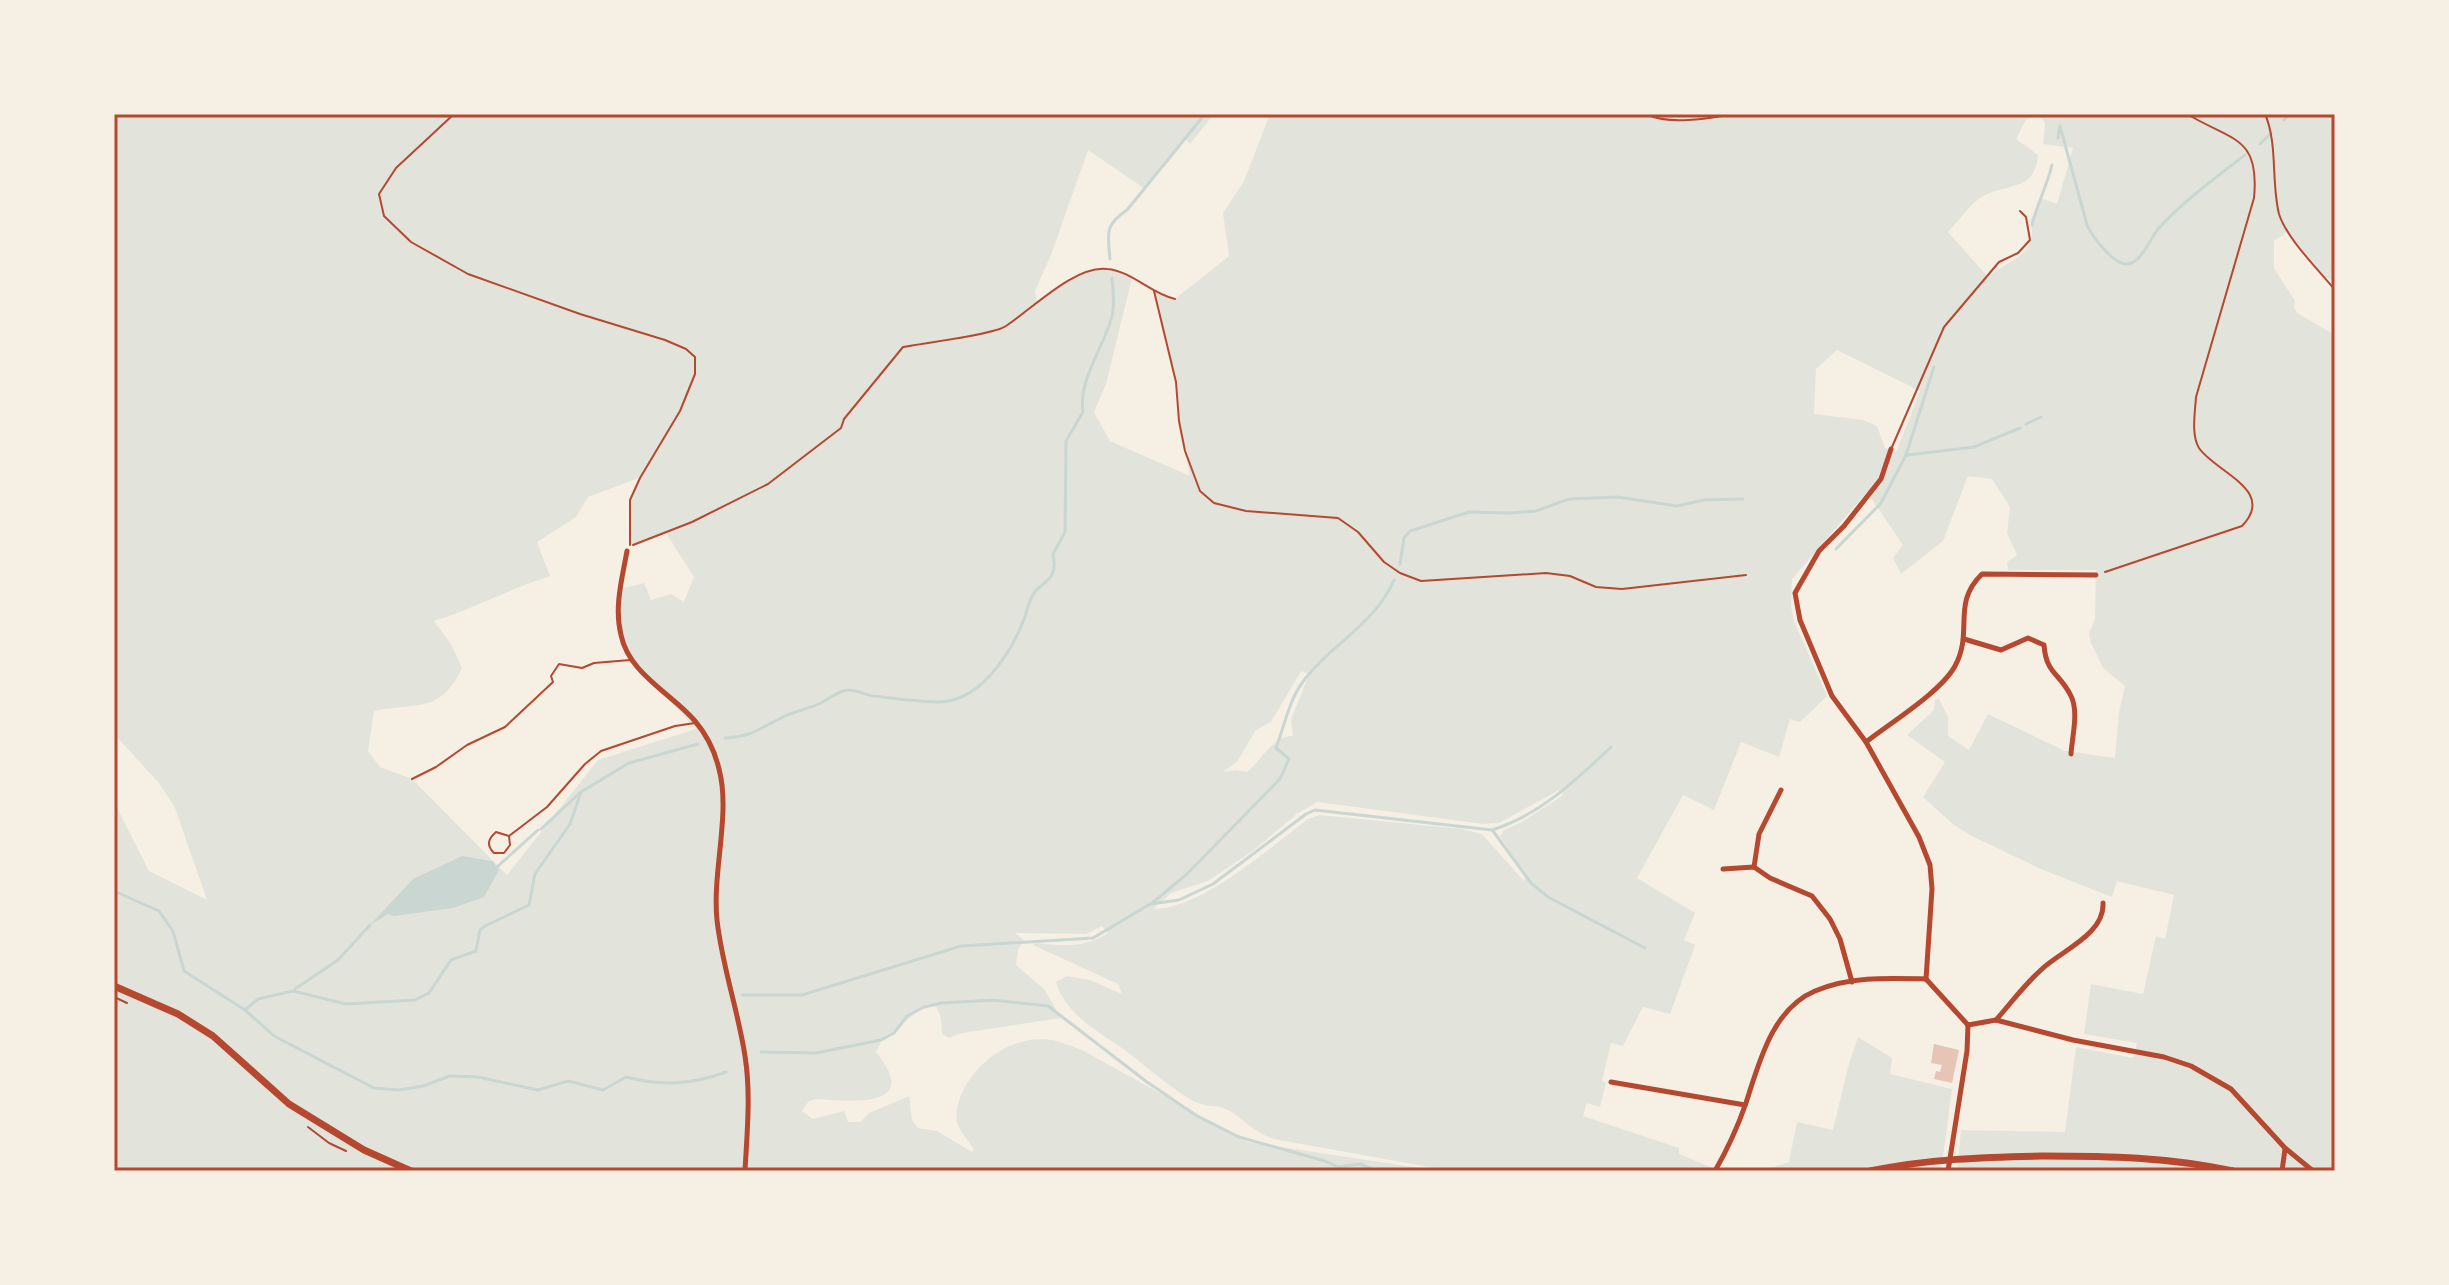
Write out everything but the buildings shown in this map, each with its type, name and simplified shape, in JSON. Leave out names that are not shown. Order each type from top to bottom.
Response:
[{"type":"main road","points":[[114,986],[178,1014],[213,1036],[289,1104],[364,1150],[411,1171]]},
{"type":"main road","points":[[1870,1171],[1932,1161],[1996,1157],[2111,1156],[2183,1161],[2233,1171]]},
{"type":"street","points":[[1891,449],[1881,479],[1844,526],[1819,551],[1795,593],[1800,620],[1832,696],[1866,742],[1919,837],[1930,865],[1926,979],[1968,1025],[1967,1051],[1948,1171]]},
{"type":"street","points":[[629,549],[618,615],[621,637],[631,659],[696,723],[708,740],[719,767],[723,789],[716,918],[746,1069],[749,1101],[745,1171]]},
{"type":"street","points":[[1866,742],[1943,682],[1953,668],[1964,639],[1966,594],[1982,574],[2096,575]]},
{"type":"street","points":[[1964,639],[2001,650],[2028,638],[2044,645],[2047,664],[2072,696],[2071,754]]},
{"type":"street","points":[[1754,867],[1759,834],[1781,790]]},
{"type":"street","points":[[1723,869],[1754,867],[1770,878],[1812,896],[1830,919],[1840,939],[1852,982]]},
{"type":"street","points":[[1996,1020],[2043,968],[2087,936],[2104,911],[2103,903]]},
{"type":"street","points":[[1715,1171],[1745,1105],[1770,1038],[1784,1014],[1812,992],[1852,982],[1887,978],[1926,979]]},
{"type":"street","points":[[1968,1025],[1996,1020],[2080,1041],[2164,1057],[2191,1066],[2231,1089],[2285,1148],[2313,1171]]},
{"type":"street","points":[[1611,1082],[1745,1105]]},
{"type":"street","points":[[2282,1171],[2285,1148]]},
{"type":"lane","points":[[1891,449],[1944,327],[1999,262],[2018,253],[2030,240],[2026,217],[2020,211]]},
{"type":"lane","points":[[412,779],[436,767],[467,745],[505,727],[553,682],[551,676],[559,664],[582,668],[594,663],[631,659]]},
{"type":"lane","points":[[509,836],[547,807],[585,764],[601,751],[675,726],[696,723]]},
{"type":"lane","points":[[496,832],[509,836],[510,845],[504,853],[494,853],[490,849],[488,840],[496,832]]},
{"type":"path","points":[[454,114],[396,168],[379,194],[384,216],[411,242],[468,274],[665,340],[686,349],[695,357],[695,374],[680,411],[630,500],[629,549],[768,484],[841,428],[844,419],[903,347],[1003,329],[1072,280],[1104,268],[1118,271],[1175,299]]},
{"type":"path","points":[[1646,114],[1653,118],[1671,116],[1695,120],[1734,114]]},
{"type":"path","points":[[2096,575],[2242,526],[2249,518],[2252,504],[2242,483],[2202,452],[2197,444],[2195,427],[2196,397],[2254,198],[2256,177],[2253,161],[2235,138],[2187,114]]},
{"type":"path","points":[[2199,121],[2201,114]]},
{"type":"path","points":[[2265,114],[2280,214],[2288,231],[2335,290]]},
{"type":"path","points":[[1154,291],[1176,382],[1185,451],[1200,491],[1214,503],[1246,511],[1338,518],[1358,532],[1384,562],[1400,573],[1421,581],[1546,573],[1570,576],[1596,587],[1622,589],[1746,575]]},
{"type":"path","points":[[114,997],[119,1000]]},
{"type":"shaded area","points":[[114,114],[1214,114],[1190,144],[1185,139],[1145,189],[1088,150],[1035,291],[1037,302],[1071,280],[1093,271],[1118,272],[1132,278],[1106,384],[1094,412],[1110,441],[1190,476],[1178,420],[1176,382],[1154,291],[1175,299],[1229,256],[1223,213],[1244,181],[1270,114],[2035,114],[2335,114],[2335,282],[2325,277],[2288,231],[2274,241],[2274,268],[2295,301],[2297,313],[2335,335],[2335,1171],[1957,1171],[1961,1130],[2065,1132],[2076,1047],[2133,1058],[2137,1043],[2084,1034],[2091,984],[2143,994],[2156,936],[2165,939],[2174,895],[2117,881],[2112,897],[2043,870],[1972,836],[1954,825],[1923,797],[1945,762],[1907,735],[1934,710],[1935,700],[1939,699],[1948,717],[1948,736],[1969,750],[1988,714],[2065,751],[2115,758],[2125,686],[2103,668],[2091,643],[2089,634],[2095,619],[2096,570],[2008,570],[2007,562],[2017,555],[2007,533],[2010,507],[1992,479],[1968,476],[1943,541],[1901,574],[1893,558],[1903,545],[1867,492],[1792,579],[1794,621],[1827,696],[1800,722],[1790,719],[1779,757],[1741,742],[1714,810],[1683,795],[1637,878],[1695,913],[1684,940],[1695,945],[1670,1014],[1643,1007],[1623,1046],[1611,1043],[1602,1081],[1606,1083],[1600,1107],[1587,1103],[1583,1116],[1679,1148],[1679,1154],[1720,1171],[1451,1171],[1266,1136],[1228,1110],[1198,1103],[1185,1096],[1088,1025],[1068,1006],[1056,982],[1067,976],[1090,980],[1122,994],[1118,984],[1033,945],[1074,945],[1091,941],[1108,933],[1102,926],[1086,934],[1015,933],[1024,940],[1018,950],[1016,965],[1045,990],[1061,1018],[962,1033],[949,1038],[942,1034],[936,1006],[927,1004],[882,1040],[876,1052],[888,1070],[891,1083],[887,1092],[878,1098],[864,1100],[817,1099],[809,1101],[802,1111],[813,1119],[844,1111],[848,1122],[860,1122],[869,1113],[909,1096],[912,1120],[918,1128],[937,1131],[972,1152],[974,1149],[957,1123],[956,1112],[963,1091],[975,1072],[994,1055],[1015,1044],[1052,1040],[1082,1050],[1248,1142],[1439,1171],[114,1171],[114,802],[149,871],[207,900],[175,808],[159,783],[114,734]],"holes":[[[2035,114],[2045,124],[2043,144],[2073,148],[2057,204],[2041,198],[2030,221],[2032,232],[2027,249],[1988,277],[1948,232],[1980,198],[2019,184],[2032,175],[2038,155],[2016,139],[2025,121]],[[1837,350],[1920,391],[1896,452],[1885,448],[1877,426],[1863,420],[1814,414],[1816,369]],[[639,478],[630,500],[630,546],[666,533],[694,577],[684,602],[671,594],[651,600],[644,583],[620,589],[621,637],[631,659],[696,729],[598,760],[507,875],[412,779],[380,767],[368,751],[374,711],[426,703],[445,693],[462,668],[451,644],[434,621],[550,576],[537,542],[576,517],[588,497]],[[1301,671],[1309,674],[1291,720],[1293,736],[1273,744],[1247,772],[1223,772],[1237,762],[1256,730],[1271,722]],[[1559,790],[1563,792],[1562,796],[1504,830],[1500,836],[1526,876],[1524,881],[1482,834],[1463,829],[1319,815],[1308,819],[1213,888],[1192,899],[1153,909],[1171,893],[1208,881],[1254,850],[1298,813],[1318,802],[1483,824],[1499,823]]]},
{"type":"shaded area","points":[[462,856],[492,861],[499,870],[484,897],[453,908],[394,916],[388,914],[370,925],[413,879]]},
{"type":"shaded area","points":[[1858,1037],[1892,1058],[1890,1074],[1952,1089],[1941,1171],[1763,1171],[1789,1162],[1797,1122],[1833,1130]]},
{"type":"waterway","points":[[1110,259],[1108,236],[1114,220],[1127,210],[1205,114]]},
{"type":"waterway","points":[[2284,120],[2289,114]]},
{"type":"waterway","points":[[2058,138],[2060,126],[2087,225],[2109,255],[2126,264],[2141,256],[2159,228],[2179,208],[2245,155]]},
{"type":"waterway","points":[[2260,144],[2271,133]]},
{"type":"waterway","points":[[2032,225],[2052,165]]},
{"type":"waterway","points":[[725,738],[749,734],[847,690],[923,701],[957,699],[972,691],[998,666],[1017,635],[1032,596],[1050,578],[1053,554],[1065,532],[1066,441],[1083,412],[1084,388],[1112,316],[1112,278]]},
{"type":"waterway","points":[[1836,549],[1881,503],[1906,455],[1934,367]]},
{"type":"waterway","points":[[2026,424],[2041,417]]},
{"type":"waterway","points":[[1908,455],[1974,447],[2020,428]]},
{"type":"waterway","points":[[1400,564],[1404,538],[1410,531],[1469,512],[1536,511],[1569,499],[1617,497],[1677,506],[1704,500],[1743,499]]},
{"type":"waterway","points":[[1151,904],[1187,874],[1280,779],[1289,759],[1276,748],[1297,690],[1325,657],[1375,610],[1394,580]]},
{"type":"waterway","points":[[114,891],[159,911],[173,931],[184,971],[245,1010],[258,999],[293,991],[346,1004],[415,1000],[429,993],[451,960],[476,951],[480,930],[529,905],[535,874],[570,824],[581,792],[629,763],[698,744]]},
{"type":"waterway","points":[[742,995],[802,995],[961,946],[1093,938],[1150,904],[1179,900],[1213,884],[1315,810],[1492,830],[1541,806],[1611,747]]},
{"type":"waterway","points":[[541,829],[581,792]]},
{"type":"waterway","points":[[497,867],[538,830]]},
{"type":"waterway","points":[[1493,831],[1531,883],[1548,897],[1645,948]]},
{"type":"waterway","points":[[295,989],[338,960],[370,925]]},
{"type":"waterway","points":[[761,1052],[816,1053],[881,1040],[894,1033],[907,1016],[924,1007],[942,1003],[993,1000],[1048,1006],[1197,1116],[1239,1137],[1338,1167],[1360,1164],[1377,1171]]},
{"type":"waterway","points":[[245,1010],[274,1036],[374,1088],[399,1090],[423,1086],[450,1076],[478,1077],[538,1090],[568,1081],[603,1090],[626,1077],[676,1083],[701,1080],[726,1072]]}]
